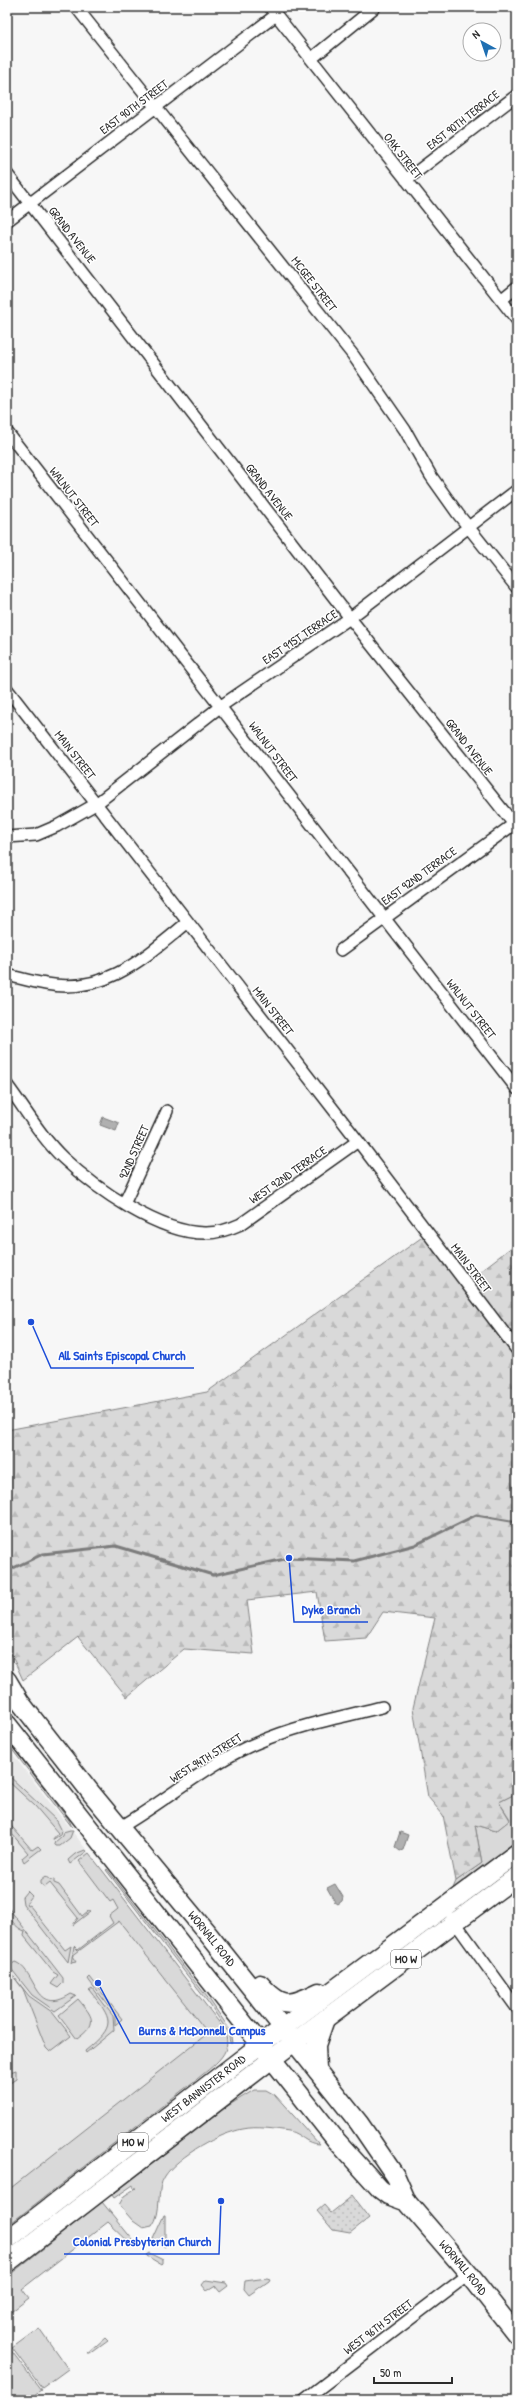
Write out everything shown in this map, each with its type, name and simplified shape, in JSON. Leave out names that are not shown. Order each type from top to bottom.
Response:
[{"type":"main road","name":"WORNALL ROAD","points":[[7,1680],[20,1702],[119,1828],[208,1934],[365,2131],[396,2177],[407,2202],[469,2274],[517,2335]]},
{"type":"main road","name":"WORNALL ROAD","points":[[7,1724],[336,2140],[380,2189],[388,2195],[407,2202]]},
{"type":"main road","name":"WEST BANNISTER ROAD","points":[[7,2240],[260,2045],[517,1853]]},
{"type":"main road","name":"WEST BANNISTER ROAD","points":[[7,2263],[294,2042],[517,1876]]},
{"type":"main road","points":[[208,1934],[225,1943],[274,1999],[294,2002],[350,1977]]},
{"type":"main road","points":[[317,2070],[316,2045],[325,2019]]},
{"type":"street","name":"MCGEE STREET","points":[[76,7],[353,355],[405,430],[431,476],[468,527],[517,588]]},
{"type":"street","points":[[311,59],[375,7]]},
{"type":"street","name":"EAST 90TH STREET","points":[[7,221],[156,106],[273,11]]},
{"type":"street","name":"OAK STREET","points":[[273,11],[517,320]]},
{"type":"street","name":"EAST 90TH TERRACE","points":[[406,180],[517,95]]},
{"type":"street","name":"GRAND AVENUE","points":[[7,174],[350,618],[515,826]]},
{"type":"street","points":[[501,300],[517,287]]},
{"type":"street","name":"WALNUT STREET","points":[[7,432],[517,1089]]},
{"type":"street","name":"EAST 91ST TERRACE","points":[[7,837],[36,834],[57,826],[96,804],[221,706],[350,618],[517,490]]},
{"type":"street","name":"MAIN STREET","points":[[7,689],[358,1141],[517,1350]]},
{"type":"street","name":"EAST 92ND TERRACE","points":[[341,950],[383,918],[515,826]]},
{"type":"street","points":[[7,975],[47,985],[69,986],[92,983],[114,976],[134,966],[188,922]]},
{"type":"street","points":[[7,1086],[41,1133],[62,1157],[103,1191],[124,1204]]},
{"type":"street","name":"92ND STREET","points":[[124,1204],[167,1110]]},
{"type":"street","name":"WEST 92ND TERRACE","points":[[124,1204],[152,1219],[185,1231],[206,1233],[233,1228],[241,1224],[358,1141]]},
{"type":"street","name":"WEST 94TH STREET","points":[[119,1828],[232,1756],[258,1742],[290,1730],[382,1707]]},
{"type":"street","points":[[444,1908],[517,2008]]},
{"type":"street","name":"WEST 96TH STREET","points":[[304,2400],[469,2274]]},
{"type":"shaded area","points":[[103,1117],[119,1123],[116,1131],[100,1125]]},
{"type":"shaded area","points":[[7,1747],[202,1999],[222,2028],[7,2223]]},
{"type":"shaded area","points":[[400,1832],[408,1835],[403,1850],[400,1851],[395,1847]]},
{"type":"shaded area","points":[[335,1884],[343,1897],[342,1901],[338,1904],[335,1902],[327,1888]]},
{"type":"green space","points":[[432,1230],[470,1279],[517,1243],[517,1732],[513,1733],[513,1763],[517,1764],[517,1793],[499,1802],[510,1820],[496,1831],[475,1825],[482,1863],[456,1881],[443,1815],[428,1797],[413,1708],[435,1618],[383,1612],[366,1638],[325,1641],[317,1592],[247,1600],[254,1654],[184,1649],[127,1697],[78,1637],[23,1680],[7,1645],[7,1430],[207,1392]]},
{"type":"green space","points":[[513,1732],[517,1732],[517,1764],[513,1764]]},
{"type":"green space","points":[[7,1740],[69,1820],[72,1827],[7,1743]]},
{"type":"green space","points":[[7,1774],[57,1821],[61,1829],[60,1835],[52,1840],[58,1833],[35,1806],[7,1780]]},
{"type":"green space","points":[[517,1793],[517,1844],[452,1891],[456,1881],[482,1863],[475,1825],[496,1831],[510,1819],[499,1802]]},
{"type":"green space","points":[[7,1821],[32,1850],[38,1846],[41,1849],[24,1862],[22,1858],[28,1853],[7,1828]]},
{"type":"green space","points":[[73,1830],[70,1838],[60,1846],[56,1846],[54,1843],[62,1836],[63,1832]]},
{"type":"green space","points":[[85,1850],[87,1851],[70,1864],[68,1860],[75,1854]]},
{"type":"green space","points":[[89,1853],[218,2021],[227,2039],[226,2047],[224,2054],[213,2066],[7,2226],[7,2191],[208,2033],[119,1921],[72,1956],[74,1946],[78,1950],[113,1923],[109,1916],[118,1909],[113,1900],[110,1902],[79,1861]]},
{"type":"green space","points":[[107,1869],[211,2002],[230,2030],[232,2043],[230,2043],[228,2032],[210,2005],[106,1870]]},
{"type":"green space","points":[[46,1876],[51,1880],[54,1879],[54,1883],[59,1885],[82,1916],[88,1911],[90,1912],[73,1925],[78,1918],[50,1883],[45,1887],[41,1884],[41,1880]]},
{"type":"green space","points":[[27,1891],[32,1896],[26,1904],[30,1906],[65,1950],[71,1946],[68,1962],[23,1904],[22,1897]]},
{"type":"green space","points":[[7,1906],[63,1978],[63,1983],[58,1988],[51,1984],[58,1975],[53,1972],[24,1936],[25,1931],[13,1922],[7,1910]]},
{"type":"green space","points":[[72,1956],[76,1962],[71,1963]]},
{"type":"green space","points":[[15,1962],[28,1974],[37,1990],[43,1997],[50,2000],[59,2000],[71,1994],[76,1996],[55,2011],[32,1995],[9,1966]]},
{"type":"green space","points":[[7,1968],[29,1996],[52,2012],[71,2036],[50,2052],[46,2048],[23,1989]]},
{"type":"green space","points":[[90,1977],[122,2019],[115,2025],[115,2014],[90,1982],[88,1979]]},
{"type":"green space","points":[[92,1988],[113,2016],[114,2030],[86,2053],[85,2051],[102,2035],[107,2028],[108,2022],[107,2016],[103,2009],[89,1990]]},
{"type":"green space","points":[[78,1999],[90,2015],[91,2024],[89,2029],[77,2039],[59,2015]]},
{"type":"green space","points":[[16,2070],[16,2079],[7,2085],[10,2080],[7,2073]]},
{"type":"green space","points":[[254,2090],[266,2090],[275,2095],[319,2144],[314,2144],[307,2141],[293,2132],[266,2128],[248,2128],[223,2135],[200,2146],[171,2168],[165,2176],[160,2188],[157,2214],[152,2226],[143,2228],[133,2221],[119,2205],[124,2196],[136,2188],[134,2188],[133,2185],[114,2198],[112,2195],[226,2107]]},
{"type":"green space","points":[[352,2196],[369,2218],[350,2233],[333,2230],[317,2211],[324,2205],[331,2213]]},
{"type":"green space","points":[[102,2202],[137,2245],[132,2245],[108,2222],[22,2289],[29,2298],[7,2315],[7,2277]]},
{"type":"green space","points":[[165,2215],[165,2247],[153,2239]]},
{"type":"green space","points":[[149,2253],[163,2260],[163,2264],[162,2265],[146,2255]]},
{"type":"green space","points":[[267,2278],[270,2279],[269,2281],[249,2295],[244,2289],[245,2281]]},
{"type":"green space","points":[[206,2280],[226,2283],[228,2286],[220,2292],[215,2286],[207,2291],[202,2285]]},
{"type":"green space","points":[[39,2328],[68,2369],[42,2388],[12,2348]]},
{"type":"green space","points":[[105,2338],[108,2341],[90,2354],[87,2354]]},
{"type":"green space","points":[[10,2349],[41,2390],[27,2400],[7,2400],[7,2352]]},
{"type":"waterway","points":[[7,1571],[43,1554],[116,1546],[213,1575],[289,1558],[354,1561],[415,1545],[476,1515],[517,1522]]},
{"type":"place","name":"All Saints Episcopal Church","points":[[31,1322]]},
{"type":"place","name":"Dyke Branch","points":[[289,1558]]},
{"type":"place","name":"Burns & McDonnell Campus","points":[[98,1983]]},
{"type":"place","name":"Colonial Presbyterian Church","points":[[221,2201]]}]
